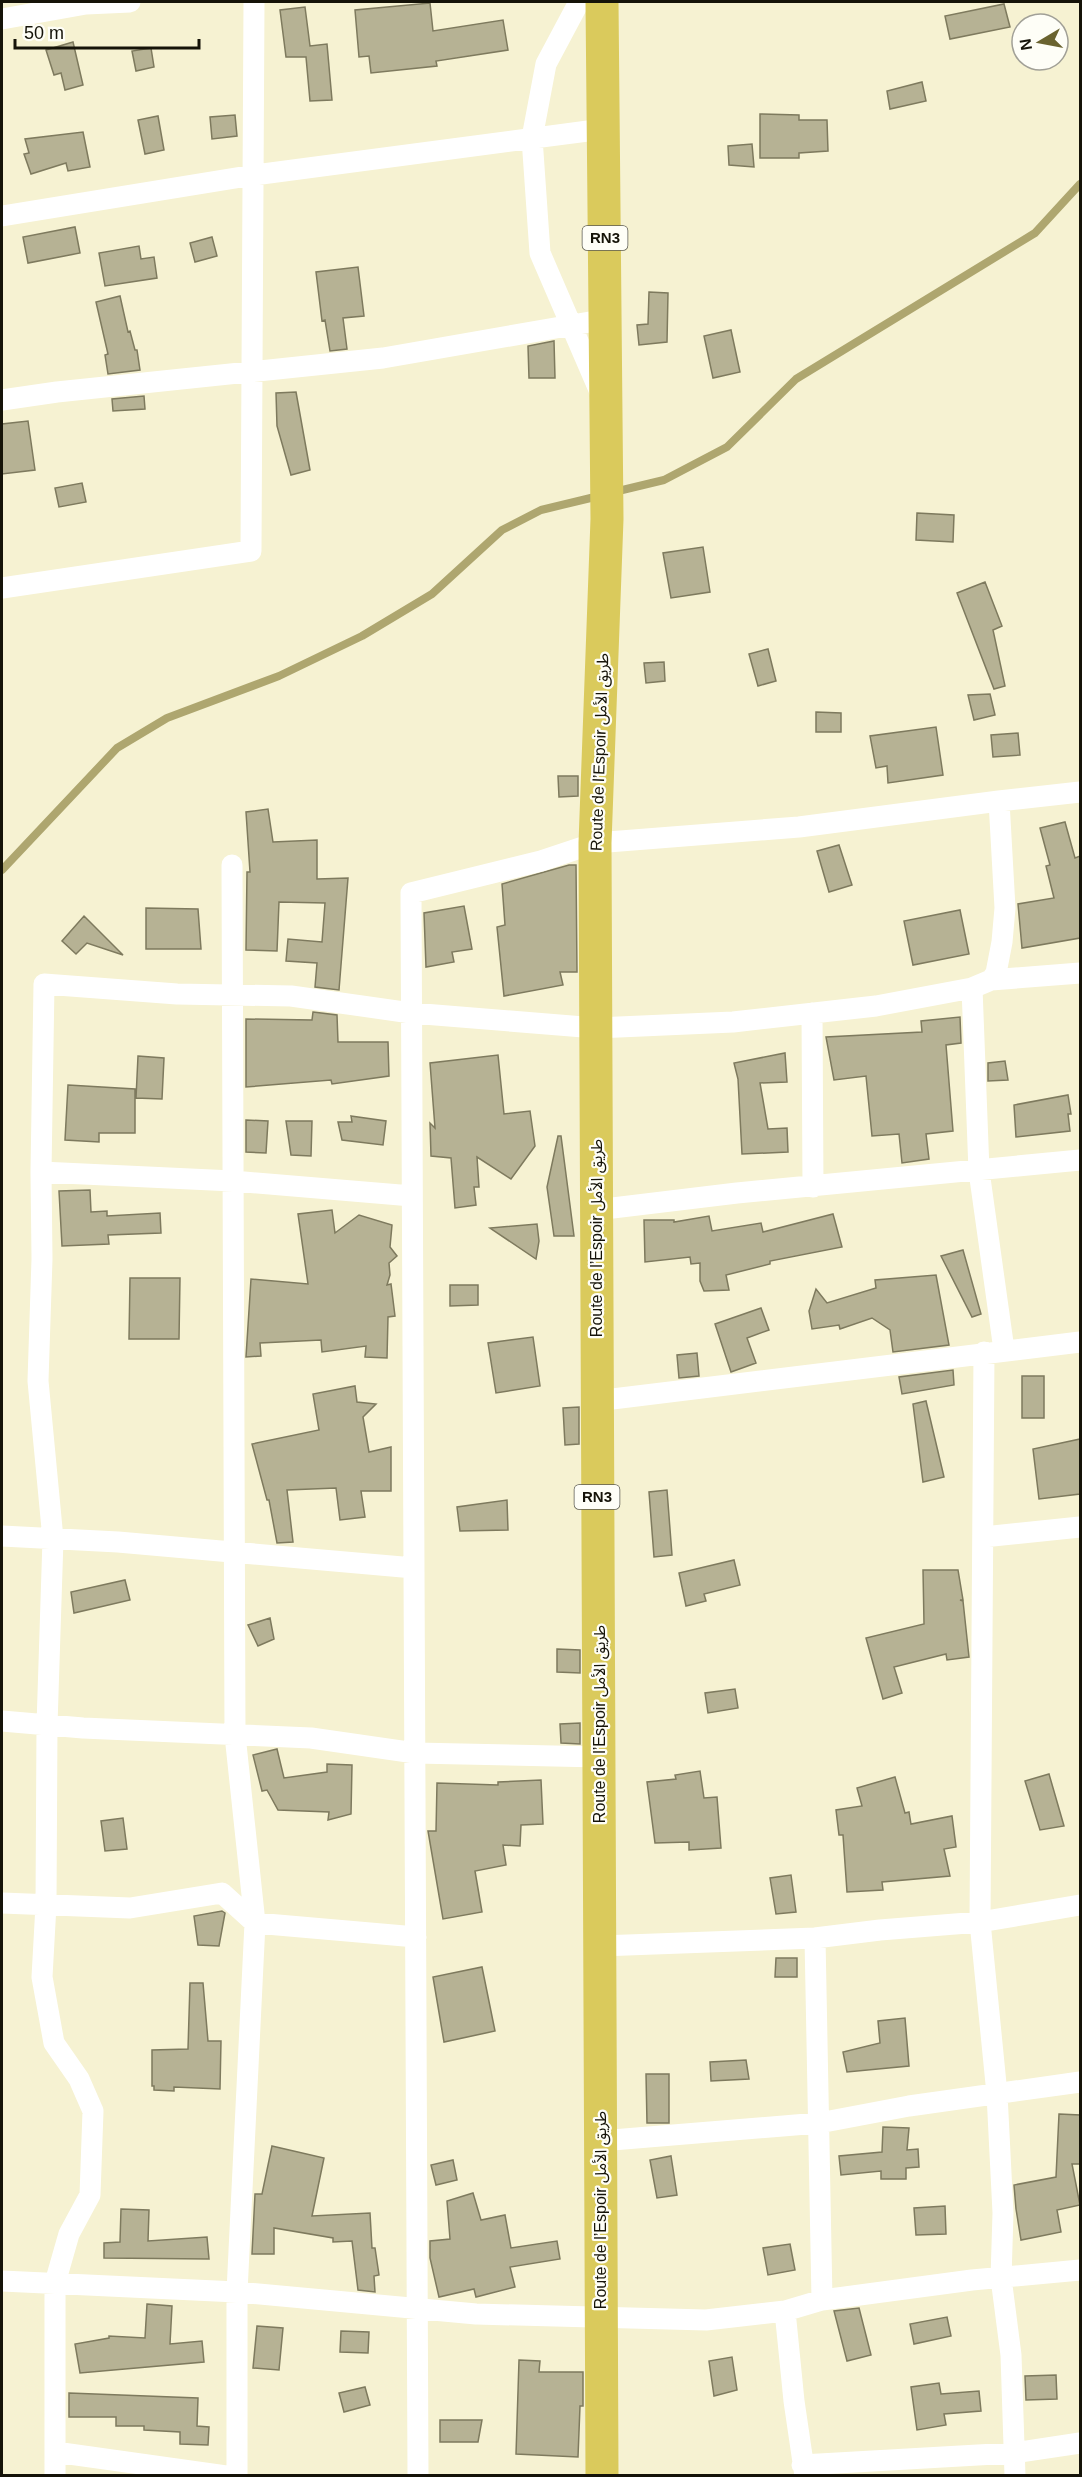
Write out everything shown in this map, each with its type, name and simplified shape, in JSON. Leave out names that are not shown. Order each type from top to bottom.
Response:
[{"type":"highway","name":"Route de l’Espoir طريق الأمل","points":[[602,2],[608,409],[607,519],[595,843],[602,2475]]},
{"type":"street","points":[[2,19],[86,4],[130,2]]},
{"type":"street","points":[[2,588],[251,551],[254,372],[254,2]]},
{"type":"street","points":[[579,2],[546,64],[532,138],[540,253],[608,409]]},
{"type":"street","points":[[2,216],[254,175],[603,129]]},
{"type":"street","points":[[2,400],[57,392],[383,358],[607,319]]},
{"type":"street","points":[[418,2475],[411,893],[541,861],[595,843],[799,827],[1080,792]]},
{"type":"street","points":[[992,980],[996,973],[1000,952],[1005,908],[999,801]]},
{"type":"street","points":[[231,865],[235,1735],[255,1923],[237,2292],[237,2475]]},
{"type":"street","points":[[55,2475],[55,2283],[69,2234],[90,2195],[93,2111],[79,2079],[54,2043],[42,1977],[46,1905],[47,1725],[53,1539],[38,1381],[42,1259],[44,984],[177,994],[291,996],[411,1013],[596,1029],[733,1022],[876,1006],[972,988],[992,980],[1080,974]]},
{"type":"street","points":[[972,988],[979,1171],[994,1351],[983,1537],[980,1922],[997,2094],[1003,2213],[1001,2278],[1011,2355],[1015,2475]]},
{"type":"street","points":[[812,1013],[813,1187]]},
{"type":"street","points":[[596,1210],[1080,1160]]},
{"type":"street","points":[[41,1172],[233,1181],[412,1196]]},
{"type":"street","points":[[596,1401],[1080,1342]]},
{"type":"street","points":[[983,1537],[1080,1527]]},
{"type":"street","points":[[2,1536],[234,1552],[414,1568]]},
{"type":"street","points":[[2,1721],[312,1738],[415,1754],[600,1756]]},
{"type":"street","points":[[2,1903],[130,1908],[222,1893],[255,1923],[416,1937]]},
{"type":"street","points":[[600,1946],[815,1938],[980,1922],[1080,1905]]},
{"type":"street","points":[[815,1938],[822,2300]]},
{"type":"street","points":[[600,2141],[819,2123],[909,2106],[1080,2082]]},
{"type":"street","points":[[2,2281],[237,2292],[476,2314],[706,2320],[785,2311],[822,2300],[972,2280],[1080,2270]]},
{"type":"street","points":[[785,2311],[804,2470],[1013,2453],[1080,2443]]},
{"type":"street","points":[[55,2452],[226,2475]]},
{"type":"building","points":[[430,3],[433,31],[503,20],[508,50],[436,61],[437,66],[371,73],[369,56],[359,57],[355,10]]},
{"type":"building","points":[[1004,4],[1010,27],[950,39],[945,16]]},
{"type":"building","points":[[305,7],[310,46],[327,44],[332,100],[310,101],[306,57],[286,57],[280,10]]},
{"type":"building","points":[[73,42],[83,85],[65,90],[61,73],[54,75],[46,50]]},
{"type":"building","points":[[151,48],[154,67],[136,71],[132,51]]},
{"type":"building","points":[[922,82],[926,101],[890,109],[887,91]]},
{"type":"building","points":[[760,114],[799,115],[799,120],[827,120],[828,151],[799,153],[799,158],[760,158]]},
{"type":"building","points":[[235,115],[237,136],[212,139],[210,117]]},
{"type":"building","points":[[158,116],[164,150],[145,154],[138,120]]},
{"type":"building","points":[[83,132],[90,167],[68,171],[66,163],[31,174],[24,154],[29,153],[25,139]]},
{"type":"building","points":[[752,144],[754,167],[729,165],[728,146]]},
{"type":"building","points":[[75,227],[80,253],[28,263],[23,237]]},
{"type":"building","points":[[212,237],[217,256],[195,262],[190,243]]},
{"type":"building","points":[[139,246],[141,259],[154,257],[157,278],[105,286],[99,253]]},
{"type":"building","points":[[358,267],[364,316],[343,318],[347,349],[330,351],[325,320],[322,321],[316,272]]},
{"type":"building","points":[[649,292],[668,293],[667,342],[639,345],[637,325],[648,324]]},
{"type":"building","points":[[120,296],[128,332],[130,331],[135,350],[137,350],[140,370],[108,374],[105,355],[108,354],[96,302]]},
{"type":"building","points":[[731,330],[740,372],[713,378],[704,336]]},
{"type":"building","points":[[554,341],[555,378],[529,378],[528,346]]},
{"type":"building","points":[[296,392],[310,470],[291,475],[277,426],[276,393]]},
{"type":"building","points":[[144,396],[145,409],[113,411],[112,399]]},
{"type":"building","points":[[28,421],[35,470],[2,474],[2,424]]},
{"type":"building","points":[[82,483],[86,502],[59,507],[55,488]]},
{"type":"building","points":[[917,513],[954,515],[953,542],[916,540]]},
{"type":"building","points":[[703,547],[710,592],[671,598],[663,553]]},
{"type":"building","points":[[985,582],[1002,626],[993,630],[1005,686],[994,689],[957,593]]},
{"type":"building","points":[[768,649],[776,681],[758,686],[749,654]]},
{"type":"building","points":[[664,662],[665,681],[646,683],[644,663]]},
{"type":"building","points":[[990,694],[995,715],[974,720],[968,695]]},
{"type":"building","points":[[816,712],[841,713],[841,732],[816,732]]},
{"type":"building","points":[[936,727],[943,775],[888,783],[887,766],[876,768],[870,736]]},
{"type":"building","points":[[1018,733],[1020,755],[993,757],[991,735]]},
{"type":"building","points":[[558,776],[578,776],[578,796],[559,797]]},
{"type":"building","points":[[268,809],[273,842],[317,840],[317,879],[348,878],[339,990],[315,987],[317,963],[286,961],[288,939],[322,942],[325,903],[279,902],[277,951],[246,950],[247,872],[250,872],[246,812]]},
{"type":"building","points":[[1065,822],[1075,858],[1080,856],[1080,938],[1022,948],[1018,904],[1054,898],[1046,866],[1050,865],[1040,828]]},
{"type":"building","points":[[839,845],[852,885],[829,892],[817,851]]},
{"type":"building","points":[[576,865],[577,972],[560,972],[563,985],[504,996],[497,927],[505,925],[502,884]]},
{"type":"building","points":[[464,906],[472,949],[452,952],[454,962],[426,967],[424,913]]},
{"type":"building","points":[[146,908],[198,909],[201,949],[146,949]]},
{"type":"building","points":[[960,910],[969,954],[913,965],[904,921]]},
{"type":"building","points":[[84,916],[123,955],[87,943],[76,954],[62,941]]},
{"type":"building","points":[[313,1012],[337,1015],[338,1042],[388,1042],[389,1076],[332,1084],[331,1080],[246,1087],[246,1019],[312,1020]]},
{"type":"building","points":[[960,1017],[961,1043],[946,1045],[953,1131],[926,1134],[929,1159],[902,1163],[899,1134],[872,1136],[866,1076],[834,1080],[826,1037],[922,1032],[921,1021]]},
{"type":"building","points":[[785,1053],[787,1082],[760,1083],[768,1129],[787,1128],[788,1152],[742,1154],[738,1079],[734,1063]]},
{"type":"building","points":[[498,1055],[504,1114],[530,1111],[535,1146],[511,1179],[477,1157],[479,1187],[474,1187],[476,1205],[455,1208],[451,1158],[431,1156],[430,1123],[435,1128],[430,1063]]},
{"type":"building","points":[[138,1056],[164,1058],[162,1099],[136,1098]]},
{"type":"building","points":[[1005,1061],[1008,1080],[988,1081],[988,1063]]},
{"type":"building","points":[[68,1085],[135,1089],[135,1133],[99,1133],[99,1142],[65,1140]]},
{"type":"building","points":[[1068,1095],[1071,1114],[1068,1114],[1070,1131],[1016,1137],[1014,1105]]},
{"type":"building","points":[[351,1116],[386,1121],[383,1145],[342,1140],[338,1122],[352,1122]]},
{"type":"building","points":[[246,1120],[268,1121],[266,1153],[246,1152]]},
{"type":"building","points":[[286,1121],[312,1121],[311,1156],[291,1155]]},
{"type":"building","points":[[558,1136],[561,1136],[574,1236],[554,1236],[547,1187]]},
{"type":"building","points":[[90,1190],[91,1212],[107,1211],[107,1216],[160,1213],[161,1233],[108,1235],[109,1244],[62,1246],[59,1191]]},
{"type":"building","points":[[332,1210],[335,1233],[359,1215],[392,1225],[390,1247],[397,1256],[389,1263],[390,1275],[387,1285],[391,1284],[395,1316],[388,1317],[387,1358],[365,1357],[366,1346],[322,1352],[321,1340],[260,1343],[261,1356],[246,1357],[251,1279],[308,1284],[298,1214]]},
{"type":"building","points":[[833,1214],[842,1247],[770,1261],[770,1264],[726,1275],[729,1290],[704,1291],[700,1281],[700,1263],[691,1264],[690,1257],[645,1262],[644,1220],[674,1220],[674,1222],[709,1216],[712,1231],[761,1223],[763,1232]]},
{"type":"building","points":[[537,1224],[539,1241],[536,1259],[490,1228]]},
{"type":"building","points":[[963,1250],[981,1314],[972,1317],[941,1256]]},
{"type":"building","points":[[936,1275],[949,1345],[893,1352],[890,1330],[872,1318],[840,1329],[839,1325],[812,1329],[809,1311],[816,1289],[827,1303],[876,1288],[875,1280]]},
{"type":"building","points":[[130,1278],[180,1278],[179,1339],[129,1339]]},
{"type":"building","points":[[450,1285],[478,1285],[478,1305],[450,1306]]},
{"type":"building","points":[[761,1308],[769,1330],[747,1338],[756,1363],[731,1372],[715,1324]]},
{"type":"building","points":[[533,1337],[540,1386],[496,1393],[488,1343]]},
{"type":"building","points":[[697,1353],[699,1376],[679,1378],[677,1355]]},
{"type":"building","points":[[953,1370],[954,1385],[902,1394],[899,1377]]},
{"type":"building","points":[[1022,1376],[1044,1376],[1044,1418],[1022,1418]]},
{"type":"building","points":[[355,1386],[357,1402],[376,1404],[363,1417],[369,1452],[391,1447],[391,1491],[361,1491],[365,1517],[340,1520],[336,1488],[287,1490],[293,1542],[277,1543],[269,1500],[267,1500],[252,1444],[319,1430],[313,1394]]},
{"type":"building","points":[[926,1401],[944,1477],[923,1482],[913,1404]]},
{"type":"building","points":[[579,1407],[579,1444],[565,1445],[563,1408]]},
{"type":"building","points":[[1080,1439],[1080,1494],[1039,1499],[1033,1449]]},
{"type":"building","points":[[667,1490],[672,1555],[654,1557],[649,1492]]},
{"type":"building","points":[[507,1500],[508,1530],[460,1531],[457,1507]]},
{"type":"building","points":[[734,1560],[740,1585],[704,1594],[706,1601],[686,1606],[679,1573]]},
{"type":"building","points":[[923,1570],[958,1570],[969,1657],[947,1660],[946,1654],[894,1667],[902,1693],[883,1699],[866,1638],[924,1624]]},
{"type":"building","points":[[125,1580],[130,1600],[74,1613],[71,1592]]},
{"type":"building","points":[[270,1618],[274,1639],[258,1646],[248,1625]]},
{"type":"building","points":[[557,1649],[580,1650],[580,1673],[557,1672]]},
{"type":"building","points":[[735,1689],[738,1708],[708,1713],[705,1693]]},
{"type":"building","points":[[580,1723],[580,1744],[561,1743],[560,1724]]},
{"type":"building","points":[[277,1749],[284,1778],[327,1772],[327,1764],[352,1765],[351,1814],[328,1820],[329,1812],[278,1810],[267,1790],[262,1791],[253,1755]]},
{"type":"building","points":[[700,1771],[704,1798],[717,1797],[721,1848],[689,1850],[689,1842],[655,1843],[647,1782],[676,1779],[675,1775]]},
{"type":"building","points":[[1049,1774],[1064,1826],[1040,1830],[1025,1781]]},
{"type":"building","points":[[895,1777],[905,1813],[909,1812],[911,1824],[952,1816],[956,1847],[944,1849],[950,1876],[882,1882],[883,1890],[847,1892],[843,1835],[839,1835],[836,1810],[862,1806],[857,1788]]},
{"type":"building","points":[[541,1780],[543,1824],[521,1825],[520,1846],[503,1845],[506,1865],[475,1871],[482,1912],[443,1919],[428,1831],[436,1831],[437,1783],[498,1785],[498,1782]]},
{"type":"building","points":[[123,1818],[127,1849],[105,1851],[101,1821]]},
{"type":"building","points":[[791,1875],[796,1912],[776,1914],[770,1878]]},
{"type":"building","points":[[222,1911],[225,1913],[219,1946],[198,1945],[194,1916]]},
{"type":"building","points":[[776,1958],[797,1958],[797,1977],[775,1977]]},
{"type":"building","points":[[482,1967],[495,2031],[444,2042],[433,1977]]},
{"type":"building","points":[[190,1983],[203,1983],[208,2041],[221,2041],[220,2089],[174,2087],[174,2091],[154,2090],[152,2050],[188,2049]]},
{"type":"building","points":[[905,2018],[909,2066],[847,2072],[843,2052],[880,2043],[878,2021]]},
{"type":"building","points":[[746,2060],[749,2079],[711,2081],[710,2062]]},
{"type":"building","points":[[646,2074],[669,2074],[669,2123],[647,2123]]},
{"type":"building","points":[[1059,2114],[1080,2115],[1080,2164],[1072,2164],[1080,2205],[1057,2210],[1061,2232],[1021,2240],[1014,2185],[1056,2177]]},
{"type":"building","points":[[883,2127],[909,2128],[907,2150],[918,2149],[919,2167],[906,2168],[906,2179],[881,2179],[881,2171],[841,2175],[839,2156],[882,2152]]},
{"type":"building","points":[[272,2146],[324,2158],[312,2216],[370,2213],[372,2248],[375,2248],[379,2275],[374,2276],[375,2292],[358,2290],[352,2241],[333,2242],[333,2238],[274,2228],[274,2254],[252,2254],[255,2194],[262,2194]]},
{"type":"building","points":[[671,2156],[677,2195],[657,2198],[650,2160]]},
{"type":"building","points":[[453,2160],[457,2180],[436,2185],[431,2165]]},
{"type":"building","points":[[473,2193],[481,2220],[505,2215],[511,2248],[557,2241],[560,2259],[510,2267],[515,2287],[476,2297],[474,2289],[439,2297],[430,2258],[430,2241],[450,2239],[447,2201]]},
{"type":"building","points":[[945,2206],[946,2234],[916,2235],[914,2208]]},
{"type":"building","points":[[121,2209],[149,2210],[148,2241],[207,2237],[209,2259],[104,2258],[104,2243],[120,2242]]},
{"type":"building","points":[[790,2244],[795,2270],[768,2275],[763,2248]]},
{"type":"building","points":[[147,2304],[172,2306],[170,2344],[202,2341],[204,2362],[80,2373],[75,2344],[109,2338],[109,2336],[145,2338]]},
{"type":"building","points":[[859,2308],[871,2355],[847,2361],[834,2311]]},
{"type":"building","points":[[947,2317],[951,2336],[914,2344],[910,2324]]},
{"type":"building","points":[[257,2326],[283,2328],[279,2370],[253,2368]]},
{"type":"building","points":[[341,2331],[369,2332],[368,2353],[340,2352]]},
{"type":"building","points":[[732,2357],[737,2390],[714,2396],[709,2361]]},
{"type":"building","points":[[519,2360],[540,2361],[539,2372],[583,2372],[583,2406],[580,2406],[578,2457],[516,2454]]},
{"type":"building","points":[[1056,2375],[1057,2399],[1026,2400],[1025,2376]]},
{"type":"building","points":[[939,2383],[941,2394],[979,2391],[981,2411],[944,2414],[946,2425],[917,2430],[911,2387]]},
{"type":"building","points":[[365,2387],[370,2405],[344,2412],[339,2393]]},
{"type":"building","points":[[69,2393],[198,2398],[197,2426],[209,2427],[208,2445],[180,2444],[180,2432],[144,2430],[144,2426],[116,2426],[116,2417],[69,2417]]},
{"type":"building","points":[[440,2420],[482,2420],[478,2442],[440,2442]]},
{"type":"waterway","points":[[614,492],[664,480],[727,447],[796,379],[1035,233],[1080,184]]},
{"type":"waterway","points":[[2,870],[117,748],[167,718],[279,676],[362,636],[432,594],[502,530],[541,510],[599,496]]}]
